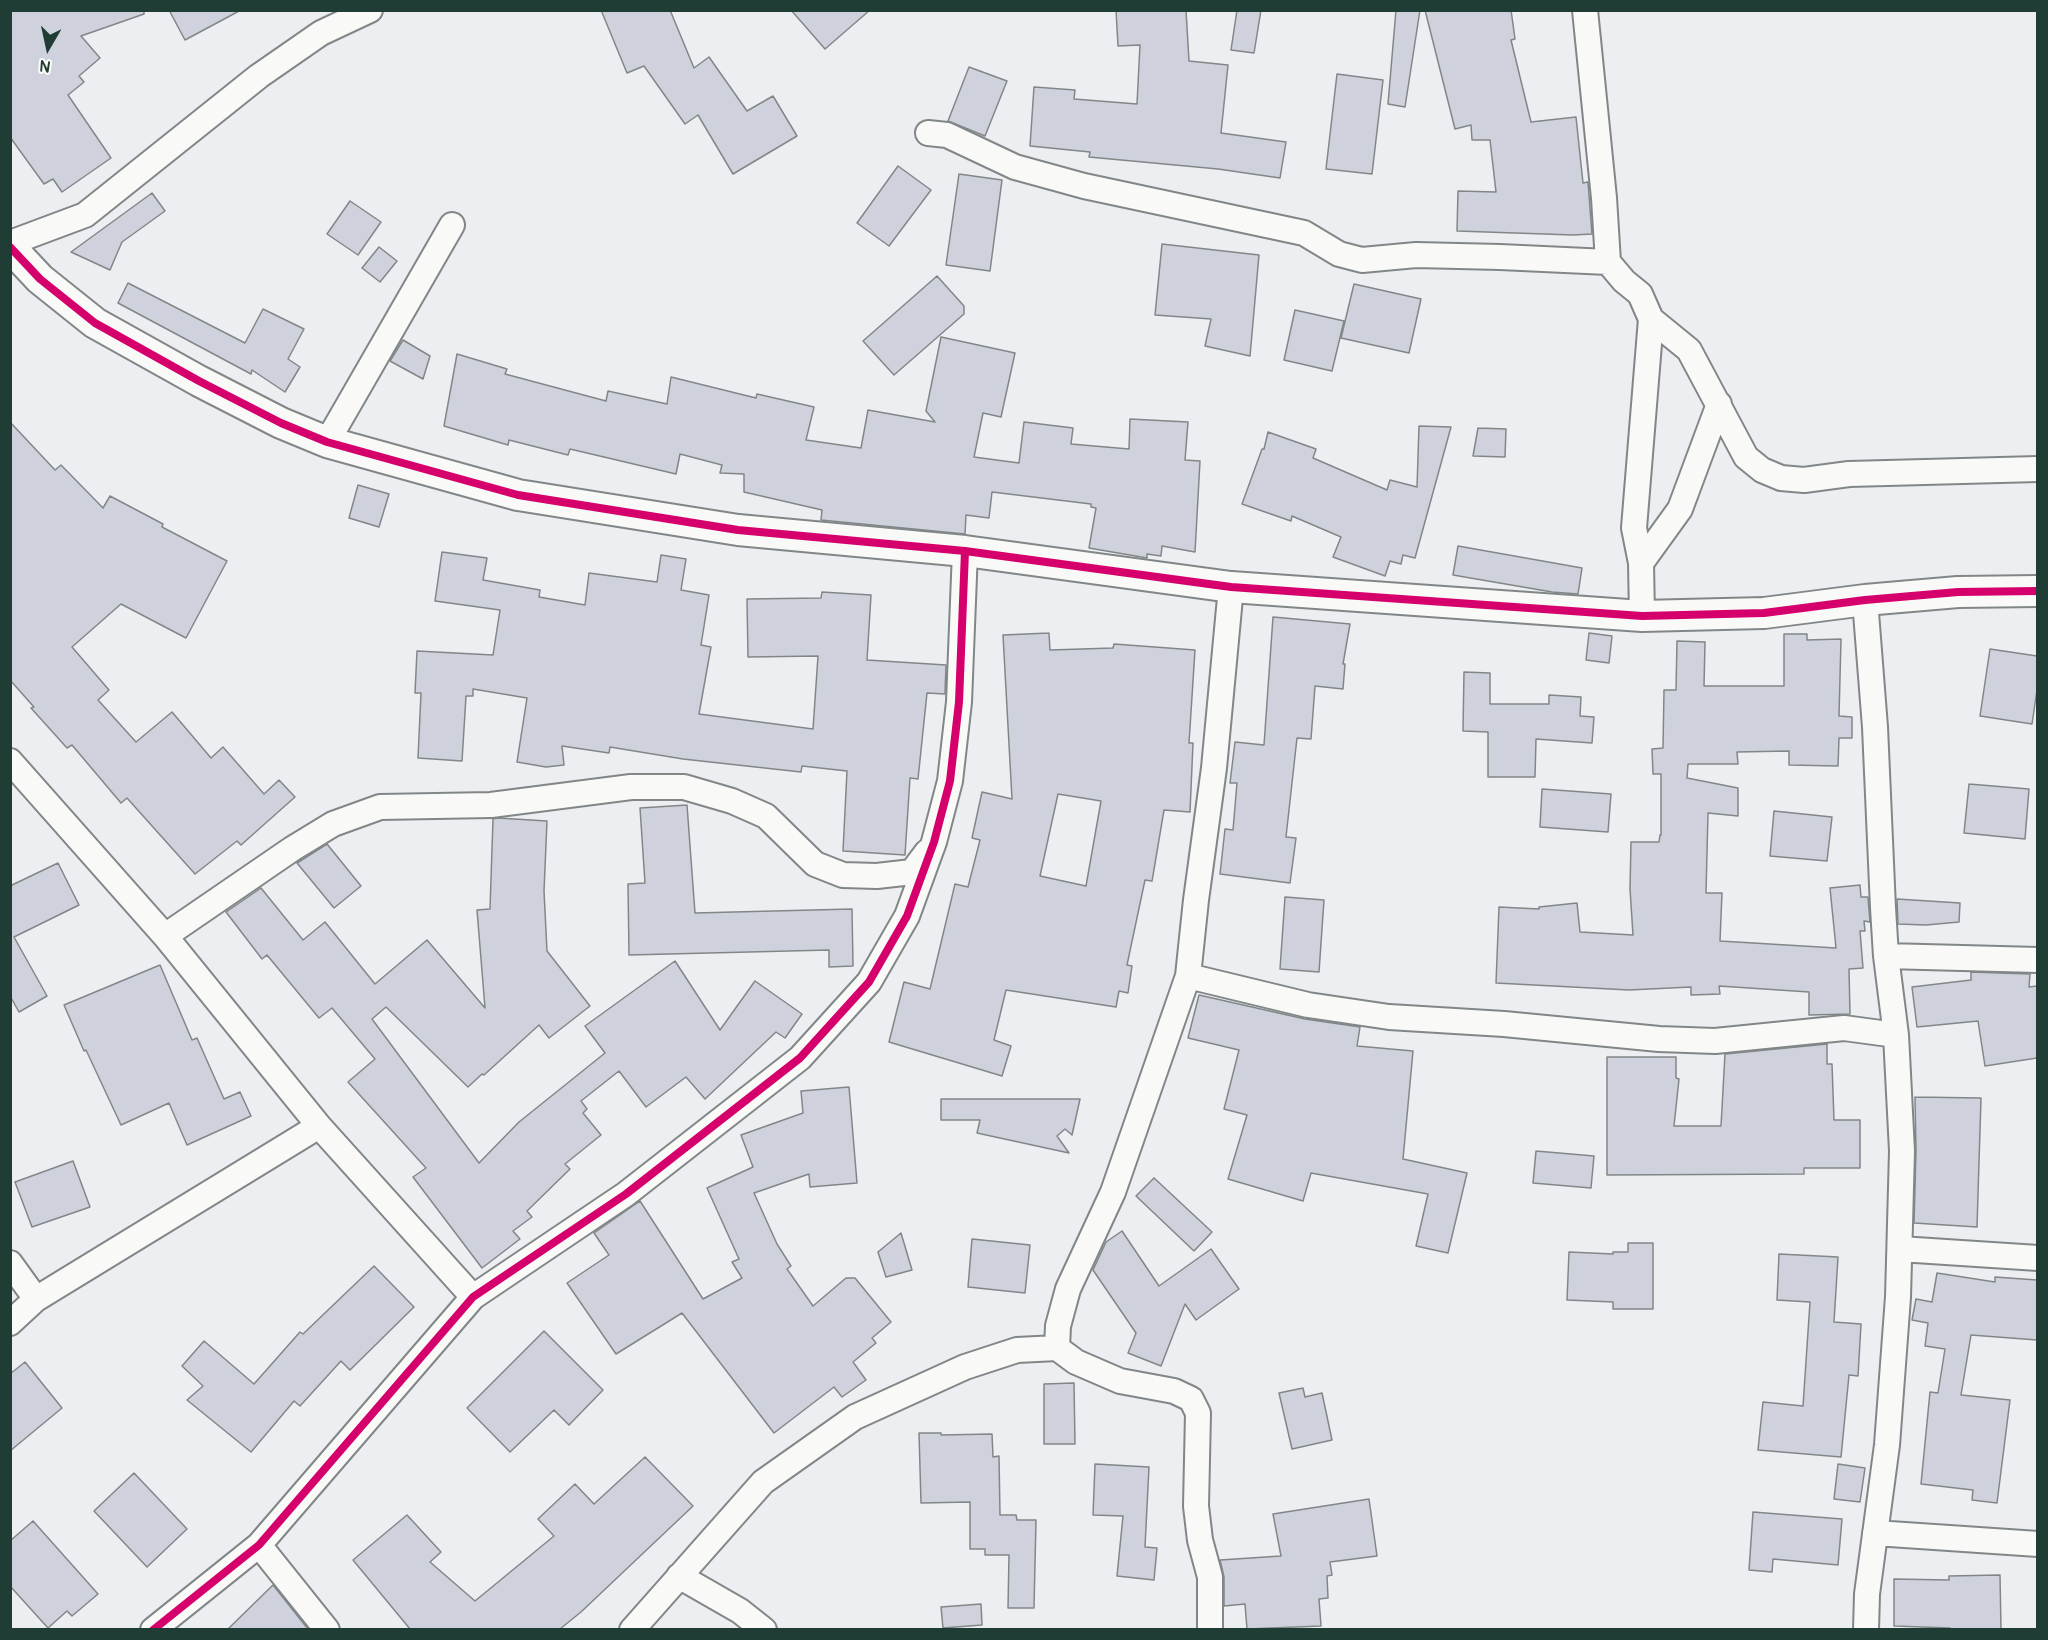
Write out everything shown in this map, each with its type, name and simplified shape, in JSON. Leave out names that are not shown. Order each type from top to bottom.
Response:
[{"type":"street","points":[[370,10],[321,33],[259,76],[85,215],[10,245],[39,279],[95,323],[281,423],[327,442],[518,495],[738,530],[965,551],[1231,586],[1642,616],[1764,613],[1865,600],[1958,592],[2037,591]]},
{"type":"street","points":[[1585,10],[1604,198],[1608,262],[1624,281],[1640,294],[1651,319],[1689,350],[1746,457],[1762,470],[1781,478],[1804,480],[1849,474],[2037,469]]},
{"type":"street","points":[[928,133],[947,135],[1015,167],[1084,186],[1304,233],[1339,254],[1362,260],[1416,255],[1500,256],[1608,262]]},
{"type":"street","points":[[327,442],[452,225]]},
{"type":"street","points":[[1642,616],[1641,563],[1634,528],[1651,319]]},
{"type":"street","points":[[1641,563],[1680,509],[1719,404]]},
{"type":"street","points":[[153,1629],[259,1545],[473,1297],[626,1194],[800,1058],[869,982],[907,916],[934,842],[950,781],[959,702],[965,551]]},
{"type":"street","points":[[1057,1348],[1058,1326],[1068,1289],[1113,1192],[1188,976],[1214,768],[1231,586]]},
{"type":"street","points":[[1865,600],[1875,727],[1886,956],[1896,1035],[1902,1151],[1898,1297],[1887,1445],[1867,1594],[1866,1629]]},
{"type":"street","points":[[10,761],[165,936],[319,1126],[473,1297]]},
{"type":"street","points":[[165,936],[292,849],[333,824],[380,807],[491,805],[631,787],[684,787],[732,801],[766,816],[815,864],[843,875],[877,876],[912,872],[934,842]]},
{"type":"street","points":[[1886,956],[2037,960]]},
{"type":"street","points":[[1188,976],[1308,1005],[1389,1017],[1504,1024],[1659,1039],[1715,1041],[1844,1028],[1896,1035]]},
{"type":"street","points":[[10,1323],[36,1299],[319,1126]]},
{"type":"street","points":[[1900,1250],[2037,1258]]},
{"type":"street","points":[[10,1263],[36,1299]]},
{"type":"street","points":[[632,1629],[763,1482],[855,1417],[966,1367],[1017,1350],[1057,1348],[1076,1362],[1120,1380],[1174,1391],[1191,1399],[1198,1413],[1196,1506],[1200,1540],[1210,1577],[1209,1629]]},
{"type":"street","points":[[1875,1533],[2037,1544]]},
{"type":"street","points":[[259,1545],[327,1629]]},
{"type":"street","points":[[679,1576],[740,1611],[764,1629]]},
{"type":"building","points":[[10,10],[144,10],[144,14],[81,36],[100,58],[79,76],[84,82],[68,95],[111,158],[62,192],[53,179],[44,184],[10,137]]},
{"type":"building","points":[[169,10],[241,10],[185,40]]},
{"type":"building","points":[[601,10],[670,10],[694,68],[709,57],[747,111],[773,96],[797,136],[733,174],[698,115],[685,124],[644,66],[627,73]]},
{"type":"building","points":[[791,10],[870,10],[825,49]]},
{"type":"building","points":[[1116,10],[1186,10],[1189,61],[1228,65],[1221,133],[1286,142],[1280,178],[1218,169],[1089,157],[1090,152],[1030,146],[1034,87],[1075,90],[1074,99],[1137,104],[1140,45],[1118,46]]},
{"type":"building","points":[[1237,10],[1261,10],[1254,53],[1231,50]]},
{"type":"building","points":[[1396,10],[1420,10],[1405,107],[1388,104]]},
{"type":"building","points":[[1425,10],[1511,10],[1515,39],[1511,40],[1531,122],[1576,117],[1583,183],[1588,182],[1592,234],[1457,231],[1458,191],[1496,192],[1490,140],[1472,140],[1471,125],[1455,129]]},
{"type":"building","points":[[969,67],[1007,81],[985,136],[948,121]]},
{"type":"building","points":[[1337,74],[1383,80],[1372,174],[1326,169]]},
{"type":"building","points":[[898,166],[931,190],[889,246],[857,223]]},
{"type":"building","points":[[959,174],[1002,180],[990,271],[946,265]]},
{"type":"building","points":[[152,193],[165,211],[122,242],[110,270],[71,252]]},
{"type":"building","points":[[350,201],[381,222],[358,255],[327,234]]},
{"type":"building","points":[[1162,244],[1259,255],[1250,356],[1205,346],[1211,319],[1155,315]]},
{"type":"building","points":[[379,247],[397,261],[380,282],[362,268]]},
{"type":"building","points":[[937,276],[964,306],[964,314],[894,375],[863,341]]},
{"type":"building","points":[[128,283],[245,343],[263,309],[304,329],[288,359],[300,367],[285,392],[252,370],[251,374],[118,303]]},
{"type":"building","points":[[1354,284],[1421,299],[1409,353],[1341,338]]},
{"type":"building","points":[[1295,310],[1344,321],[1332,371],[1284,360]]},
{"type":"building","points":[[941,337],[1015,353],[1001,417],[983,413],[974,457],[1019,463],[1024,422],[1073,428],[1071,444],[1129,449],[1130,419],[1188,422],[1185,460],[1200,461],[1195,552],[1162,546],[1161,556],[1147,554],[1147,558],[1089,548],[1096,508],[1091,507],[1091,504],[992,492],[989,518],[966,515],[965,534],[821,520],[822,510],[744,492],[744,474],[720,473],[722,465],[680,454],[676,474],[570,449],[568,455],[509,440],[508,445],[444,426],[457,354],[507,369],[505,374],[606,401],[608,391],[667,404],[671,377],[756,398],[757,394],[814,407],[806,440],[861,448],[868,410],[935,422],[926,411]]},
{"type":"building","points":[[403,340],[430,356],[423,379],[390,361]]},
{"type":"building","points":[[10,422],[55,470],[61,465],[103,508],[110,496],[163,524],[162,527],[227,561],[186,638],[121,604],[72,647],[109,690],[98,700],[136,742],[172,712],[211,758],[223,747],[264,794],[279,780],[295,797],[241,845],[237,841],[195,874],[127,798],[121,803],[72,745],[67,748],[31,708],[34,707],[10,680]]},
{"type":"building","points":[[1419,426],[1451,427],[1415,558],[1403,555],[1401,564],[1390,561],[1385,576],[1333,557],[1341,537],[1292,516],[1291,521],[1242,504],[1262,449],[1264,449],[1268,432],[1316,449],[1313,458],[1387,490],[1390,480],[1417,487]]},
{"type":"building","points":[[1478,428],[1506,429],[1505,457],[1473,456]]},
{"type":"building","points":[[358,485],[389,494],[379,527],[349,518]]},
{"type":"building","points":[[1458,546],[1582,568],[1578,594],[1552,592],[1453,575]]},
{"type":"building","points":[[442,552],[487,558],[483,580],[540,590],[539,597],[585,605],[589,573],[657,582],[661,555],[686,559],[681,590],[709,595],[701,645],[711,647],[699,714],[813,729],[818,656],[748,657],[747,599],[821,598],[822,592],[871,595],[867,660],[946,665],[945,694],[927,693],[918,779],[910,778],[905,855],[843,851],[847,771],[802,766],[801,772],[683,759],[610,747],[609,753],[562,746],[564,765],[546,767],[517,762],[527,698],[473,689],[473,696],[466,696],[462,761],[418,758],[421,693],[415,693],[417,651],[493,655],[500,610],[435,601]]},
{"type":"building","points":[[1273,617],[1350,624],[1343,664],[1345,664],[1343,689],[1315,686],[1311,739],[1297,738],[1286,837],[1296,838],[1290,883],[1220,874],[1225,829],[1233,830],[1237,783],[1230,783],[1235,742],[1264,745]]},
{"type":"building","points":[[1049,633],[1050,650],[1113,648],[1114,644],[1195,650],[1189,743],[1193,743],[1190,812],[1164,810],[1152,881],[1145,880],[1127,965],[1132,966],[1128,993],[1119,991],[1116,1007],[1006,990],[994,1040],[1011,1046],[1002,1076],[889,1042],[904,982],[930,989],[955,884],[968,887],[980,840],[972,838],[982,792],[1012,799],[1003,635]],"holes":[[[1058,794],[1101,801],[1086,886],[1040,876]]]},
{"type":"building","points":[[1589,633],[1612,636],[1609,663],[1586,660]]},
{"type":"building","points":[[1784,634],[1807,634],[1807,640],[1841,639],[1839,716],[1852,717],[1852,738],[1839,738],[1838,766],[1789,765],[1789,751],[1737,752],[1738,764],[1688,764],[1687,778],[1738,788],[1738,816],[1708,813],[1706,893],[1722,893],[1720,941],[1836,948],[1830,888],[1860,885],[1861,897],[1868,897],[1870,922],[1864,921],[1865,931],[1860,931],[1863,968],[1849,969],[1850,1014],[1809,1015],[1809,992],[1719,986],[1720,994],[1691,995],[1691,987],[1629,990],[1496,983],[1499,907],[1539,909],[1539,907],[1577,903],[1580,932],[1633,935],[1630,889],[1631,842],[1659,842],[1661,835],[1661,774],[1653,774],[1652,749],[1663,748],[1664,690],[1676,690],[1677,641],[1705,642],[1704,686],[1784,686]]},
{"type":"building","points":[[1990,649],[2037,656],[2037,690],[2032,724],[1980,716]]},
{"type":"building","points":[[1464,672],[1490,673],[1490,704],[1549,704],[1549,695],[1581,697],[1580,716],[1594,717],[1592,743],[1536,739],[1535,777],[1488,777],[1488,732],[1463,731]]},
{"type":"building","points":[[1969,784],[2029,789],[2025,839],[1964,833]]},
{"type":"building","points":[[1542,789],[1611,794],[1608,832],[1540,827]]},
{"type":"building","points":[[687,805],[695,913],[852,909],[853,966],[829,967],[829,950],[629,955],[628,884],[645,883],[640,808]]},
{"type":"building","points":[[1774,811],[1832,817],[1827,861],[1770,856]]},
{"type":"building","points":[[493,819],[547,821],[544,891],[547,951],[590,1006],[549,1038],[539,1025],[468,1087],[386,1007],[372,1019],[479,1163],[519,1122],[605,1053],[585,1026],[675,961],[720,1030],[755,981],[802,1014],[785,1038],[776,1032],[705,1099],[686,1077],[646,1107],[619,1071],[581,1101],[587,1109],[583,1113],[601,1135],[565,1164],[570,1169],[527,1211],[532,1217],[513,1231],[520,1239],[482,1268],[413,1177],[426,1168],[348,1082],[375,1059],[332,1008],[319,1018],[267,955],[262,959],[226,912],[261,888],[303,940],[325,922],[375,984],[427,940],[485,1008],[477,910],[490,909]]},
{"type":"building","points":[[327,844],[361,886],[334,908],[297,863]]},
{"type":"building","points":[[58,863],[79,905],[14,937],[47,996],[19,1012],[10,996],[10,886]]},
{"type":"building","points":[[1285,897],[1324,900],[1319,972],[1280,969]]},
{"type":"building","points":[[1897,899],[1960,903],[1959,922],[1926,925],[1898,924]]},
{"type":"building","points":[[160,965],[192,1040],[197,1038],[224,1099],[240,1092],[251,1116],[187,1145],[169,1103],[121,1125],[64,1005]]},
{"type":"building","points":[[1971,972],[2030,974],[2029,987],[2037,986],[2037,1058],[1985,1066],[1978,1021],[1917,1027],[1912,987],[1971,980]]},
{"type":"building","points":[[1199,995],[1305,1019],[1360,1027],[1357,1046],[1413,1051],[1403,1159],[1467,1173],[1448,1253],[1416,1246],[1428,1194],[1311,1173],[1303,1201],[1228,1179],[1247,1115],[1224,1109],[1239,1050],[1188,1038]]},
{"type":"building","points":[[1827,1044],[1827,1064],[1832,1064],[1834,1120],[1860,1120],[1860,1168],[1804,1168],[1804,1174],[1607,1175],[1607,1057],[1676,1057],[1676,1078],[1679,1079],[1674,1126],[1721,1126],[1725,1054]]},
{"type":"building","points":[[849,1087],[857,1183],[810,1187],[809,1174],[754,1193],[777,1244],[791,1266],[787,1269],[813,1306],[846,1278],[855,1278],[891,1322],[872,1338],[876,1343],[853,1362],[866,1380],[842,1397],[834,1387],[774,1433],[682,1313],[616,1354],[567,1283],[609,1255],[594,1233],[640,1201],[703,1299],[742,1278],[732,1262],[739,1259],[707,1188],[753,1167],[741,1135],[803,1113],[801,1091]]},
{"type":"building","points":[[1915,1097],[1981,1098],[1977,1227],[1914,1223]]},
{"type":"building","points":[[941,1099],[1080,1099],[1072,1135],[1065,1129],[1057,1136],[1069,1153],[977,1133],[980,1120],[941,1120]]},
{"type":"building","points":[[1536,1151],[1594,1156],[1591,1188],[1533,1183]]},
{"type":"building","points":[[73,1161],[90,1207],[32,1227],[15,1182]]},
{"type":"building","points":[[1154,1178],[1212,1232],[1194,1251],[1136,1196]]},
{"type":"building","points":[[1122,1231],[1159,1286],[1211,1249],[1239,1289],[1196,1320],[1185,1304],[1161,1366],[1128,1353],[1136,1333],[1093,1270],[1106,1242]]},
{"type":"building","points":[[901,1233],[912,1270],[886,1277],[878,1252]]},
{"type":"building","points":[[972,1239],[1030,1245],[1025,1293],[968,1287]]},
{"type":"building","points":[[1628,1243],[1653,1243],[1653,1309],[1613,1309],[1613,1302],[1567,1300],[1569,1252],[1613,1254],[1613,1252],[1628,1252]]},
{"type":"building","points":[[1779,1254],[1838,1257],[1834,1322],[1861,1324],[1858,1376],[1849,1375],[1841,1457],[1758,1450],[1763,1402],[1803,1406],[1810,1302],[1777,1300]]},
{"type":"building","points":[[374,1266],[414,1307],[350,1370],[341,1361],[300,1406],[294,1401],[251,1452],[187,1400],[203,1386],[182,1366],[204,1341],[254,1384],[300,1332],[303,1334]]},
{"type":"building","points":[[1937,1273],[1995,1282],[1995,1277],[2037,1280],[2037,1340],[1971,1335],[1961,1395],[2010,1400],[1997,1503],[1972,1500],[1973,1490],[1921,1484],[1930,1392],[1938,1393],[1945,1349],[1925,1346],[1928,1323],[1912,1320],[1916,1299],[1932,1302]]},
{"type":"building","points":[[544,1331],[603,1390],[569,1425],[554,1410],[510,1452],[467,1408]]},
{"type":"building","points":[[25,1362],[62,1408],[10,1451],[10,1374]]},
{"type":"building","points":[[1074,1383],[1075,1444],[1044,1444],[1044,1384]]},
{"type":"building","points":[[1303,1388],[1305,1397],[1322,1393],[1332,1440],[1292,1449],[1279,1393]]},
{"type":"building","points":[[919,1433],[992,1434],[993,1457],[999,1456],[1000,1515],[1016,1515],[1017,1520],[1036,1520],[1034,1608],[1008,1608],[1009,1555],[985,1555],[985,1549],[970,1549],[970,1502],[921,1503]]},
{"type":"building","points":[[645,1457],[693,1506],[560,1629],[410,1629],[353,1560],[407,1515],[441,1552],[430,1562],[475,1601],[554,1536],[538,1519],[575,1484],[594,1504]]},
{"type":"building","points":[[1095,1464],[1149,1467],[1145,1547],[1157,1548],[1154,1580],[1117,1576],[1123,1516],[1093,1515]]},
{"type":"building","points":[[1838,1464],[1865,1468],[1860,1502],[1834,1499]]},
{"type":"building","points":[[134,1473],[187,1529],[147,1567],[94,1511]]},
{"type":"building","points":[[1369,1499],[1377,1556],[1330,1562],[1332,1575],[1327,1576],[1328,1598],[1319,1599],[1321,1626],[1247,1629],[1245,1604],[1224,1606],[1224,1577],[1220,1560],[1281,1556],[1273,1514]]},
{"type":"building","points":[[1753,1512],[1842,1519],[1838,1565],[1773,1559],[1772,1572],[1749,1570]]},
{"type":"building","points":[[33,1521],[98,1594],[72,1616],[67,1611],[48,1628],[10,1586],[10,1541]]},
{"type":"building","points":[[2000,1575],[2001,1629],[1894,1626],[1894,1579],[1949,1580],[1949,1576]]},
{"type":"building","points":[[273,1585],[308,1629],[228,1629]]},
{"type":"building","points":[[981,1604],[982,1625],[943,1628],[941,1607]]},
{"type":"cycle path","points":[[10,247],[40,279],[95,323],[199,381],[281,423],[327,442],[518,495],[738,530],[965,551],[1231,587],[1642,616],[1764,613],[1865,600],[1958,592],[2038,591]]},
{"type":"cycle path","points":[[153,1630],[259,1545],[473,1297],[626,1194],[800,1058],[869,982],[907,916],[934,842],[950,781],[959,702],[965,551]]}]
